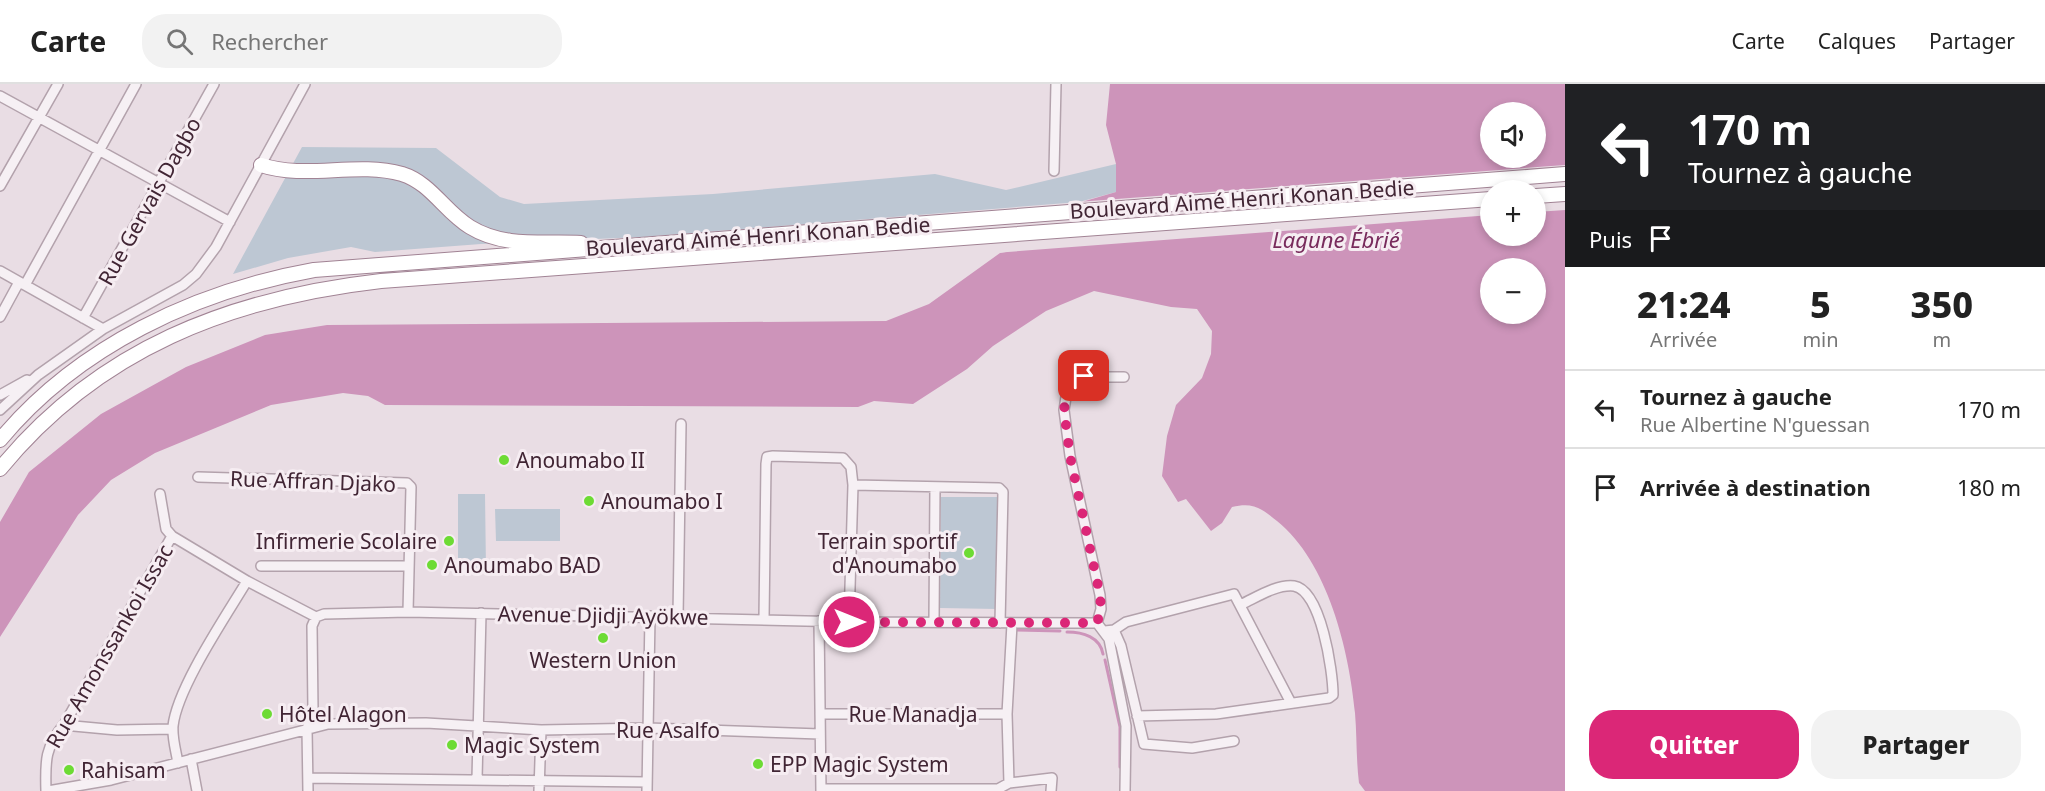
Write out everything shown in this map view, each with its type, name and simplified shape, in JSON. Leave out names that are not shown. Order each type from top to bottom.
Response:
[{"type":"highway","points":[[261,165],[284,171],[384,171],[401,174],[425,186],[470,227],[501,240],[643,246]]},
{"type":"highway","name":"Boulevard Aimé Henri Konan Bedie","points":[[0,440],[50,391],[137,328],[186,305],[237,287],[292,274],[343,267],[643,246],[1565,174]]},
{"type":"highway","points":[[1546,195],[1565,194]]},
{"type":"highway","name":"Boulevard Aimé Henri Konan Bedie","points":[[0,469],[16,449],[62,405],[119,363],[194,325],[285,296],[381,281],[1480,200]]},
{"type":"street","points":[[0,186],[58,84]]},
{"type":"street","points":[[0,317],[22,283],[136,84]]},
{"type":"street","name":"Rue Gervais Dagbo","points":[[83,318],[214,84]]},
{"type":"street","points":[[0,411],[38,375],[103,328],[183,285],[196,274],[230,222],[305,84]]},
{"type":"street","points":[[1054,171],[1056,84]]},
{"type":"street","points":[[0,96],[230,222]]},
{"type":"street","points":[[0,271],[103,328]]},
{"type":"street","points":[[2,391],[38,375]]},
{"type":"street","points":[[1124,376],[1084,376],[1066,397],[1064,410],[1070,456],[1100,595],[1101,609],[1097,623],[1109,631],[1121,646],[1142,742],[1148,745],[1192,748],[1234,741]]},
{"type":"street","points":[[678,617],[681,424]]},
{"type":"street","points":[[764,619],[767,457],[843,458],[851,467],[852,485],[849,622]]},
{"type":"street","name":"Rue Affran Djako","points":[[198,477],[407,483],[411,487],[408,612]]},
{"type":"street","points":[[852,485],[994,487],[1004,492],[1000,623]]},
{"type":"street","points":[[934,487],[934,622]]},
{"type":"street","points":[[160,494],[166,529],[172,536],[247,581],[316,617],[312,626],[313,711],[307,729],[308,791]]},
{"type":"street","name":"Rue Amonssankoi Issac","points":[[47,791],[45,763],[50,742],[63,725],[172,536]]},
{"type":"street","points":[[261,566],[409,566]]},
{"type":"street","points":[[178,763],[173,729],[186,688],[247,581]]},
{"type":"street","points":[[1137,716],[1216,714],[1329,698],[1333,695],[1330,659],[1311,597],[1304,589],[1284,585],[1242,604]]},
{"type":"street","points":[[1109,631],[1126,622],[1234,594],[1242,604],[1292,703]]},
{"type":"street","name":"Avenue Djidji Ayökwe","points":[[316,617],[324,614],[408,612],[849,622],[1097,623]]},
{"type":"street","points":[[477,779],[481,613]]},
{"type":"street","points":[[308,778],[540,780],[647,787],[650,616]]},
{"type":"street","points":[[819,621],[821,790],[998,789],[1010,783],[1052,778],[1051,791]]},
{"type":"street","points":[[1010,783],[1006,714],[1012,624]]},
{"type":"street","points":[[1109,631],[1126,726],[1125,791]]},
{"type":"street","name":"Rue Manadja","points":[[820,714],[1006,714]]},
{"type":"street","name":"Rue Asalfo","points":[[307,729],[328,724],[426,723],[541,730],[648,728],[820,734]]},
{"type":"street","points":[[63,725],[117,730],[173,729]]},
{"type":"street","points":[[47,791],[111,780],[307,729]]},
{"type":"street","points":[[539,791],[541,730]]},
{"type":"street","points":[[191,759],[197,791]]},
{"type":"street","points":[[490,779],[490,791]]},
{"type":"street","points":[[111,780],[111,791]]},
{"type":"street","points":[[407,780],[407,791]]},
{"type":"shaded area","points":[[302,147],[436,148],[500,197],[524,204],[713,194],[935,174],[1006,190],[1116,164],[1116,192],[1079,202],[642,237],[481,244],[375,252],[351,247],[288,258],[233,274]]},
{"type":"shaded area","points":[[458,494],[485,494],[486,570],[458,570]]},
{"type":"shaded area","name":"Terrain sportif d'Anoumabo","points":[[941,497],[997,497],[997,609],[940,608]]},
{"type":"shaded area","points":[[495,509],[560,509],[560,541],[496,541]]},
{"type":"water","name":"Lagune Ébrié","points":[[1110,84],[1565,84],[1565,791],[1365,791],[1359,783],[1352,688],[1341,635],[1323,583],[1310,559],[1295,538],[1277,521],[1256,507],[1246,505],[1232,507],[1222,523],[1211,531],[1186,499],[1178,502],[1162,476],[1167,436],[1176,405],[1202,378],[1211,354],[1212,331],[1197,309],[1171,307],[1094,291],[1046,311],[993,346],[967,369],[913,404],[874,401],[858,407],[385,405],[368,396],[343,393],[271,405],[155,453],[111,480],[78,515],[0,637],[0,522],[29,472],[101,414],[186,367],[265,335],[327,325],[886,321],[929,304],[1000,253],[1006,252],[1085,201],[1116,192],[1116,164],[1106,125]]},
{"type":"pier","points":[[1565,165],[1565,210],[1546,211],[1546,180],[1480,180],[1480,216],[994,253],[1004,249],[1077,202]]},
{"type":"waterway","points":[[1017,630],[1060,631]]},
{"type":"waterway","points":[[1067,632],[1079,633],[1095,640],[1103,654]]},
{"type":"waterway","points":[[1105,660],[1120,727],[1120,767]]},
{"type":"place","name":"Anoumabo II","points":[[504,460]]},
{"type":"place","name":"Anoumabo I","points":[[589,501]]},
{"type":"place","name":"Infirmerie Scolaire","points":[[449,541]]},
{"type":"place","name":"Terrain sportif d'Anoumabo","points":[[969,553]]},
{"type":"place","name":"Anoumabo BAD","points":[[432,565]]},
{"type":"place","name":"Western Union","points":[[603,638]]},
{"type":"place","name":"Hôtel Alagon","points":[[267,714]]},
{"type":"place","name":"Magic System","points":[[452,745]]},
{"type":"place","name":"EPP Magic System","points":[[758,764]]},
{"type":"place","name":"Rahisam","points":[[69,770]]},
{"type":"route","points":[[849,622],[1058,625],[1097,623],[1101,609],[1100,595],[1070,456],[1064,410],[1066,397],[1084,376]]}]
